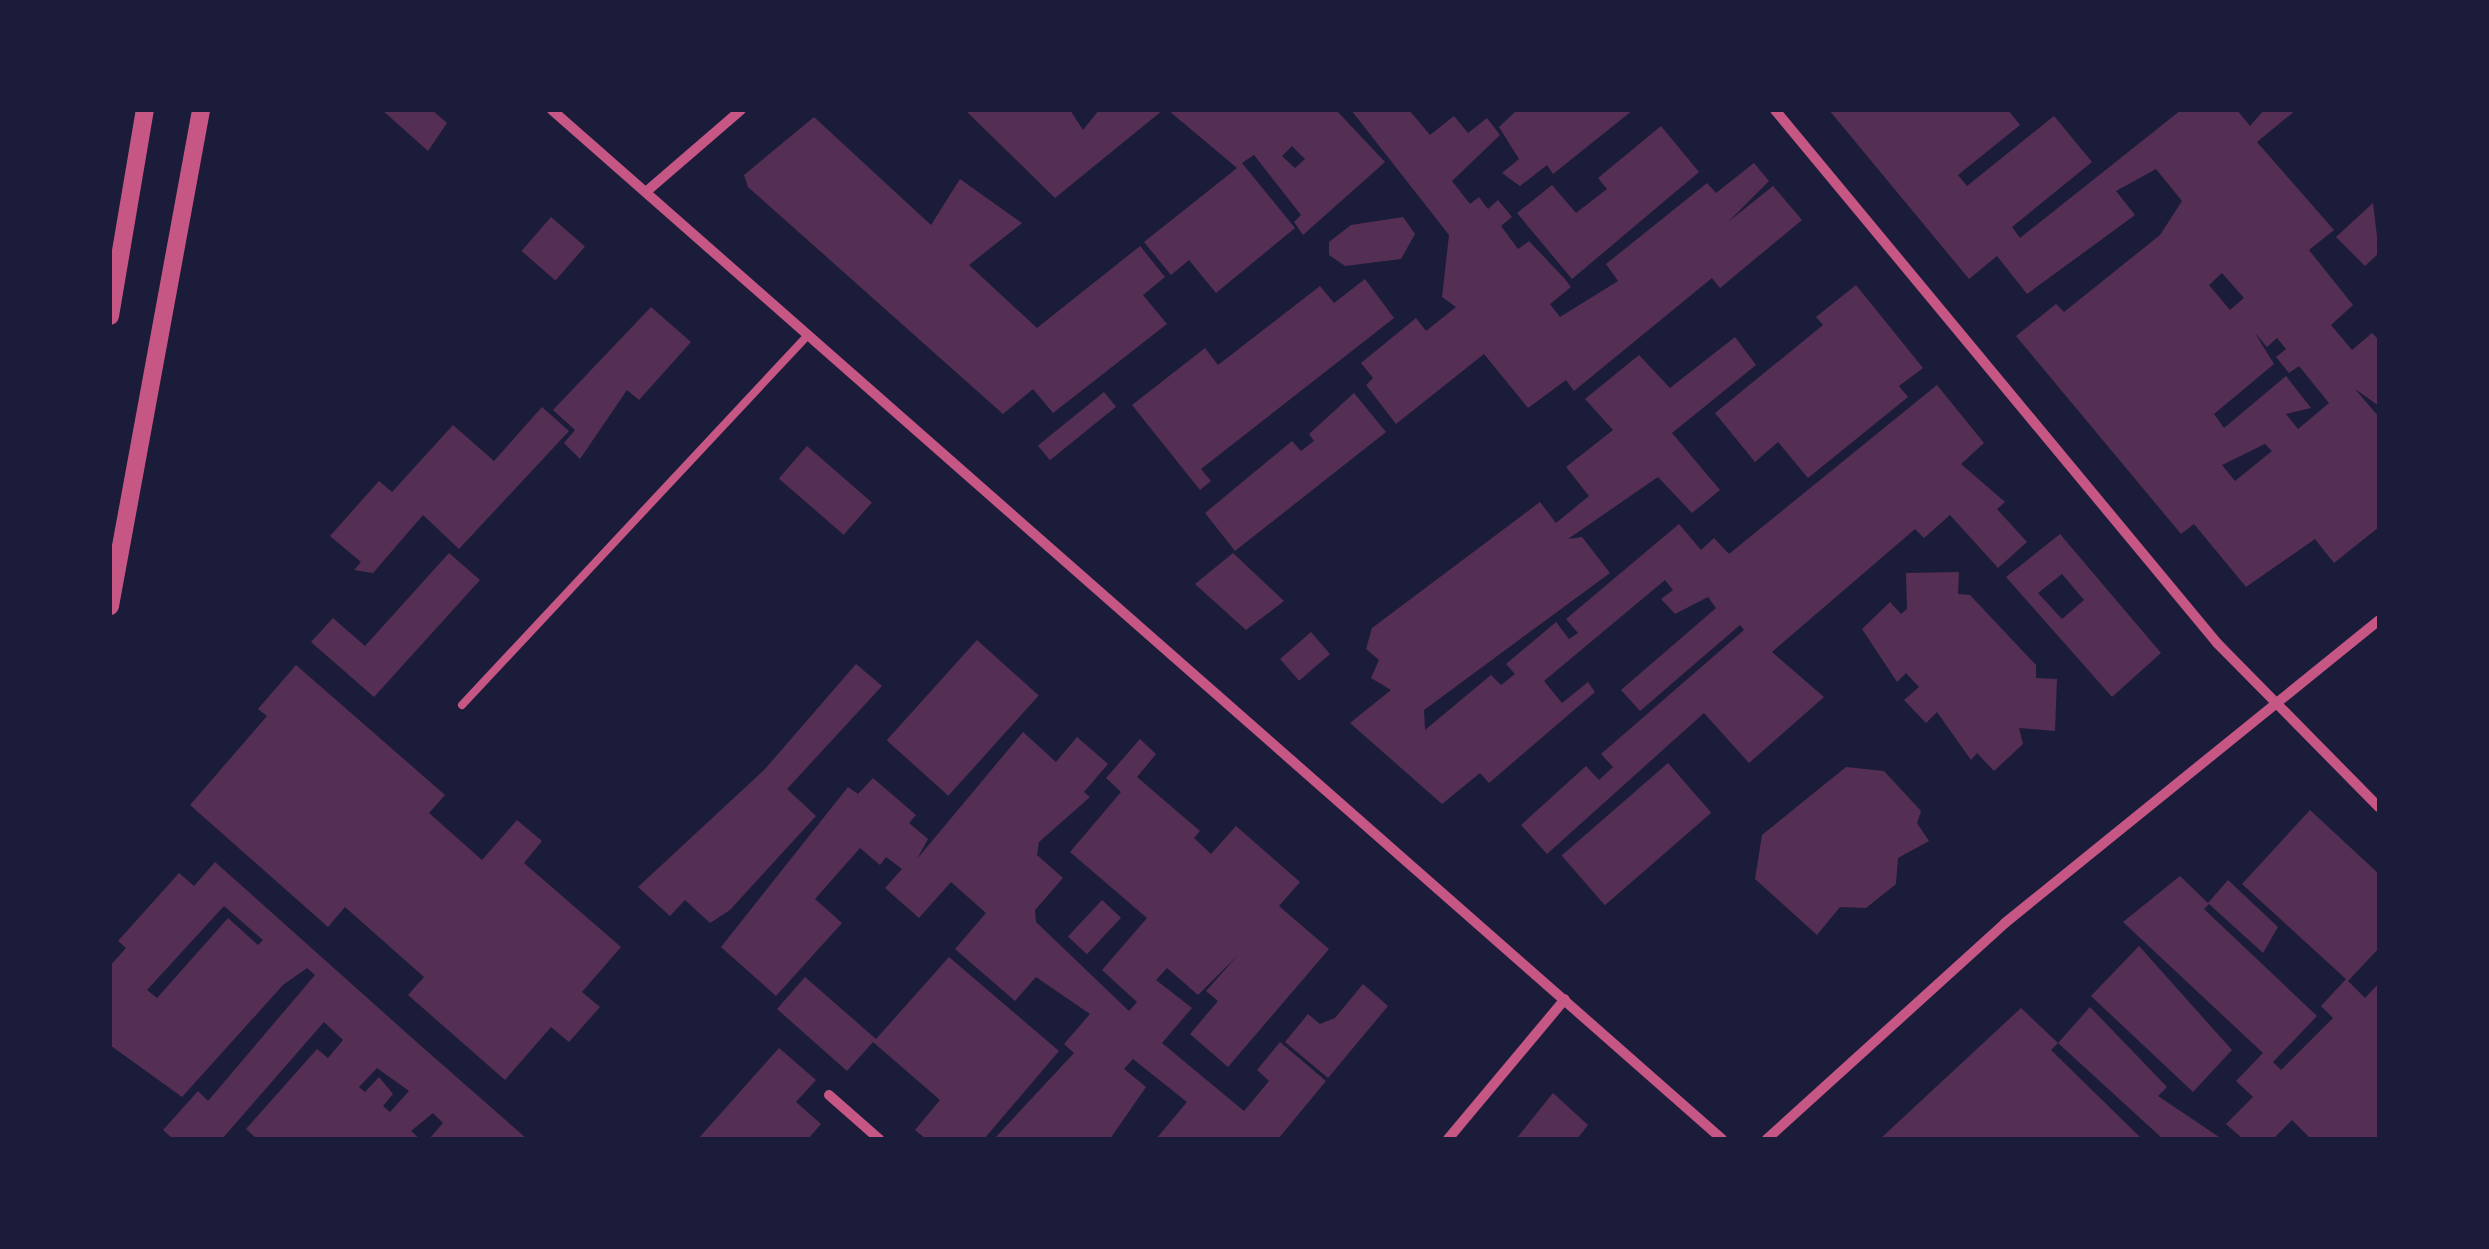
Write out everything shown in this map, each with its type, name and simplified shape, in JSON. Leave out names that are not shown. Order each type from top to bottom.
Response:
[{"type":"street","points":[[110,316],[146,110]]},
{"type":"street","points":[[110,606],[201,110]]},
{"type":"street","points":[[552,110],[1722,1139]]},
{"type":"street","points":[[647,192],[741,110]]},
{"type":"street","points":[[1774,110],[2275,706],[2379,807]]},
{"type":"street","points":[[1767,1139],[2005,923],[2379,620]]},
{"type":"street","points":[[1448,1139],[1565,1000]]},
{"type":"street","points":[[830,1095],[880,1139]]},
{"type":"lane","points":[[462,706],[808,335]]},
{"type":"building","points":[[382,110],[432,110],[447,123],[428,151]]},
{"type":"building","points":[[965,110],[1070,110],[1083,130],[1099,110],[1163,110],[1055,198]]},
{"type":"building","points":[[1168,110],[1336,110],[1385,162],[1303,235],[1294,222],[1301,215],[1254,155],[1242,163],[1295,228],[1216,293],[1189,260],[1171,275],[1144,242],[1237,168]],"holes":[[[1292,146],[1305,159],[1295,168],[1282,156]]]},
{"type":"building","points":[[1351,110],[1409,110],[1430,135],[1454,116],[1468,133],[1487,118],[1500,135],[1452,181],[1470,204],[1479,197],[1488,209],[1498,200],[1512,217],[1501,226],[1518,249],[1529,241],[1564,278],[1571,287],[1550,304],[1560,317],[1618,281],[1606,264],[1707,183],[1716,193],[1754,163],[1769,181],[1728,222],[1773,186],[1802,220],[1720,288],[1712,278],[1574,391],[1566,380],[1528,408],[1484,354],[1396,424],[1366,385],[1373,378],[1361,363],[1416,318],[1426,331],[1456,307],[1442,297],[1449,235]]},
{"type":"building","points":[[1517,110],[1633,110],[1553,174],[1547,165],[1520,186],[1502,173],[1519,159],[1499,127]]},
{"type":"building","points":[[1829,110],[2008,110],[2020,125],[1958,175],[1967,186],[2054,116],[2092,162],[2012,227],[2020,238],[2181,110],[2237,110],[2250,126],[2264,110],[2296,110],[2257,142],[2334,230],[2309,250],[2353,305],[2331,325],[2352,350],[2372,333],[2379,340],[2379,406],[2355,389],[2379,417],[2379,527],[2334,563],[2315,539],[2246,587],[2194,524],[2181,534],[2016,336],[2056,304],[2064,312],[2160,235],[2182,201],[2156,169],[2116,191],[2135,215],[2027,294],[1997,256],[1969,279]],"holes":[[[2222,273],[2244,298],[2230,310],[2209,285]],[[2255,333],[2267,347],[2277,338],[2286,349],[2276,357],[2289,373],[2299,366],[2329,403],[2298,429],[2286,414],[2311,408],[2286,376],[2224,428],[2214,414],[2274,364]],[[2265,444],[2272,451],[2235,481],[2222,465]]]},
{"type":"building","points":[[814,117],[931,225],[960,179],[1022,223],[969,265],[1037,328],[1140,246],[1165,277],[1143,295],[1167,324],[1053,413],[1033,389],[1003,414],[748,187],[744,175]]},
{"type":"building","points":[[1661,126],[1699,172],[1572,279],[1517,213],[1552,185],[1576,213],[1607,189],[1598,178]]},
{"type":"building","points":[[2373,203],[2379,253],[2365,266],[2336,237]]},
{"type":"building","points":[[551,217],[585,247],[555,280],[521,251]]},
{"type":"building","points":[[1403,217],[1415,234],[1401,259],[1345,266],[1329,255],[1329,242],[1351,225]]},
{"type":"building","points":[[1365,279],[1394,318],[1201,469],[1211,481],[1200,490],[1132,405],[1205,348],[1218,365],[1320,286],[1334,303]]},
{"type":"building","points":[[1856,285],[1923,368],[1899,386],[1908,397],[1808,478],[1778,442],[1755,462],[1715,413],[1823,325],[1816,317]]},
{"type":"building","points":[[651,307],[691,342],[639,400],[627,390],[580,459],[564,443],[575,430],[553,410]]},
{"type":"building","points":[[1735,337],[1756,365],[1672,433],[1720,490],[1692,513],[1658,477],[1568,539],[1582,537],[1610,573],[1424,710],[1425,730],[1491,675],[1501,685],[1515,674],[1506,664],[1556,622],[1569,639],[1578,633],[1566,619],[1679,524],[1701,550],[1714,538],[1729,554],[1937,385],[1984,443],[1961,464],[2005,502],[1997,509],[2027,542],[1998,568],[1950,515],[1924,538],[1915,529],[1772,652],[1824,697],[1749,763],[1704,713],[1547,854],[1521,825],[1586,766],[1599,780],[1613,767],[1601,754],[1744,630],[1740,625],[1640,711],[1621,690],[1716,608],[1708,597],[1675,614],[1661,599],[1673,590],[1665,580],[1544,681],[1562,703],[1588,682],[1595,692],[1489,783],[1480,773],[1442,804],[1350,723],[1391,690],[1371,678],[1379,660],[1366,649],[1372,628],[1540,502],[1556,523],[1589,496],[1566,467],[1613,430],[1585,399],[1639,355],[1670,388]]},
{"type":"building","points":[[1104,392],[1116,407],[1050,460],[1038,445]]},
{"type":"building","points":[[1354,393],[1386,432],[1235,551],[1205,513],[1292,441],[1301,451],[1314,441],[1309,434]]},
{"type":"building","points":[[542,407],[569,431],[459,549],[423,515],[373,573],[354,570],[361,562],[330,536],[379,481],[392,492],[453,425],[494,461]]},
{"type":"building","points":[[807,446],[872,502],[844,535],[779,478]]},
{"type":"building","points":[[2060,534],[2161,653],[2112,697],[2006,577]],"holes":[[[2062,574],[2084,600],[2062,619],[2038,593]]]},
{"type":"building","points":[[449,553],[480,580],[374,697],[311,642],[333,618],[365,646]]},
{"type":"building","points":[[1233,553],[1284,601],[1246,630],[1195,584]]},
{"type":"building","points":[[1959,572],[1958,594],[1970,595],[2036,665],[2036,678],[2057,679],[2055,731],[2019,728],[2023,744],[1994,771],[1977,753],[1971,760],[1937,712],[1926,723],[1904,700],[1919,687],[1906,673],[1897,682],[1862,629],[1890,602],[1901,614],[1907,609],[1906,573]]},
{"type":"building","points":[[1311,632],[1330,654],[1299,681],[1280,659]]},
{"type":"building","points":[[977,640],[1039,696],[948,796],[887,740]]},
{"type":"building","points":[[856,664],[882,686],[787,789],[816,816],[730,910],[710,923],[685,900],[670,916],[638,887],[765,769]]},
{"type":"building","points":[[296,665],[445,795],[429,813],[482,860],[517,820],[542,841],[524,863],[621,947],[582,992],[600,1007],[569,1042],[551,1027],[505,1080],[408,995],[424,977],[345,907],[328,927],[190,805],[267,716],[258,709]]},
{"type":"building","points":[[1023,732],[1056,762],[1077,737],[1108,764],[1084,792],[1090,797],[1039,842],[1037,855],[1063,878],[1035,910],[1036,922],[1129,1011],[1137,1002],[1102,970],[1147,918],[1070,852],[1121,792],[1106,778],[1140,739],[1156,754],[1137,777],[1200,831],[1194,838],[1211,854],[1236,826],[1300,882],[1279,906],[1329,949],[1228,1067],[1190,1034],[1218,1001],[1206,991],[1238,955],[1198,995],[1167,968],[1156,980],[1192,1008],[1162,1043],[1244,1111],[1269,1081],[1257,1070],[1280,1042],[1326,1081],[1278,1139],[1156,1139],[1187,1102],[1133,1059],[1124,1069],[1146,1087],[1110,1139],[994,1139],[1074,1053],[1064,1044],[1090,1014],[1036,977],[1015,1001],[955,949],[986,913],[951,882],[919,918],[885,888],[902,869],[886,857],[880,865],[860,848],[815,899],[842,923],[776,996],[721,947],[848,787],[858,794],[873,778],[916,815],[909,823],[928,839],[917,859]]},
{"type":"building","points":[[1668,763],[1711,813],[1605,905],[1562,856]]},
{"type":"building","points":[[1846,767],[1884,771],[1921,811],[1917,823],[1929,841],[1898,858],[1896,884],[1866,908],[1840,907],[1817,935],[1755,879],[1762,835]]},
{"type":"building","points":[[2310,810],[2379,874],[2379,948],[2348,981],[2365,998],[2379,983],[2379,1139],[2311,1139],[2292,1120],[2273,1139],[2243,1139],[2226,1124],[2253,1097],[2236,1081],[2263,1053],[2123,922],[2180,876],[2208,903],[2228,880],[2278,927],[2263,953],[2209,904],[2204,909],[2317,1016],[2273,1062],[2281,1070],[2333,1018],[2321,1006],[2346,979],[2242,884]]},
{"type":"building","points":[[215,862],[527,1139],[429,1139],[443,1123],[433,1113],[411,1131],[420,1139],[257,1139],[246,1129],[317,1049],[328,1058],[343,1040],[324,1022],[222,1139],[173,1139],[163,1130],[198,1091],[208,1101],[315,975],[307,968],[283,985],[182,1097],[110,1045],[110,966],[126,948],[118,941],[179,873],[194,886]],"holes":[[[224,906],[263,940],[258,945],[228,918],[157,998],[147,990]],[[377,1068],[409,1091],[390,1112],[383,1106],[393,1094],[379,1077],[365,1092],[359,1087]]]},
{"type":"building","points":[[1102,900],[1121,918],[1087,954],[1068,937]]},
{"type":"building","points":[[2139,946],[2232,1050],[2193,1092],[2091,996]]},
{"type":"building","points":[[949,957],[1059,1051],[984,1139],[926,1139],[915,1130],[940,1100],[873,1042],[847,1071],[777,1009],[805,977],[876,1039]]},
{"type":"building","points":[[1363,984],[1388,1006],[1328,1078],[1285,1042],[1308,1014],[1320,1024],[1335,1018]]},
{"type":"building","points":[[2090,1007],[2167,1087],[2158,1096],[2222,1139],[2163,1139],[2058,1043]]},
{"type":"building","points":[[2021,1008],[2058,1043],[2051,1050],[2142,1139],[1880,1139]]},
{"type":"building","points":[[779,1048],[816,1080],[796,1102],[821,1124],[808,1139],[698,1139]]},
{"type":"building","points":[[1553,1093],[1588,1125],[1577,1139],[1516,1139]]}]
